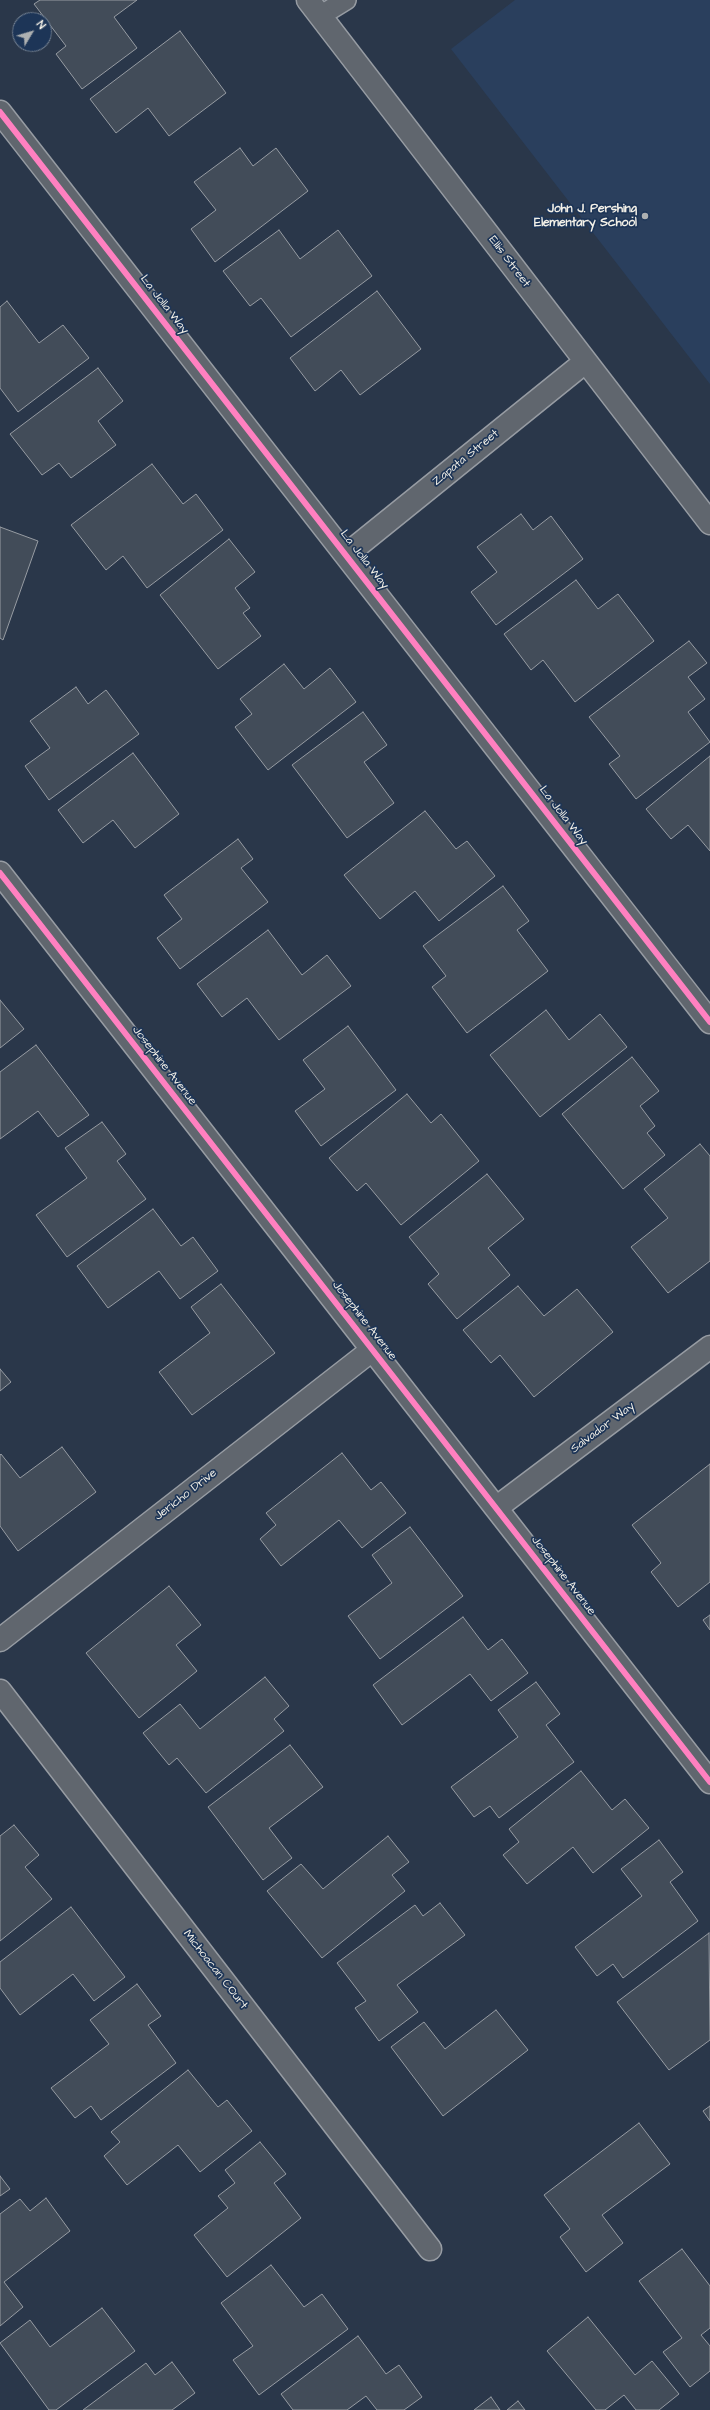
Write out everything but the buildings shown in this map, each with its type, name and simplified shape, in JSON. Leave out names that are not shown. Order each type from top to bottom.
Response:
[{"type":"street","name":"Ellis Street","points":[[314,8],[710,523]]},
{"type":"street","name":"La Jolla Way","points":[[0,112],[710,1022]]},
{"type":"street","name":"Zapata Street","points":[[346,555],[586,362]]},
{"type":"street","name":"Josephine Avenue","points":[[0,873],[710,1782]]},
{"type":"street","name":"Salvador Way","points":[[496,1508],[710,1347]]},
{"type":"street","name":"Jericho Drive","points":[[0,1640],[372,1350]]},
{"type":"street","name":"Michoacan COurt","points":[[0,1690],[430,2249]]},
{"type":"lane","points":[[314,8],[346,0]]},
{"type":"shaded area","name":"John J. Pershing Elementary School","points":[[515,0],[710,0],[710,384],[451,49]]},
{"type":"cycle path","points":[[0,112],[710,1022]]},
{"type":"cycle path","points":[[0,873],[710,1782]]},
{"type":"place","name":"John J. Pershing Elementary School","points":[[645,216]]}]
